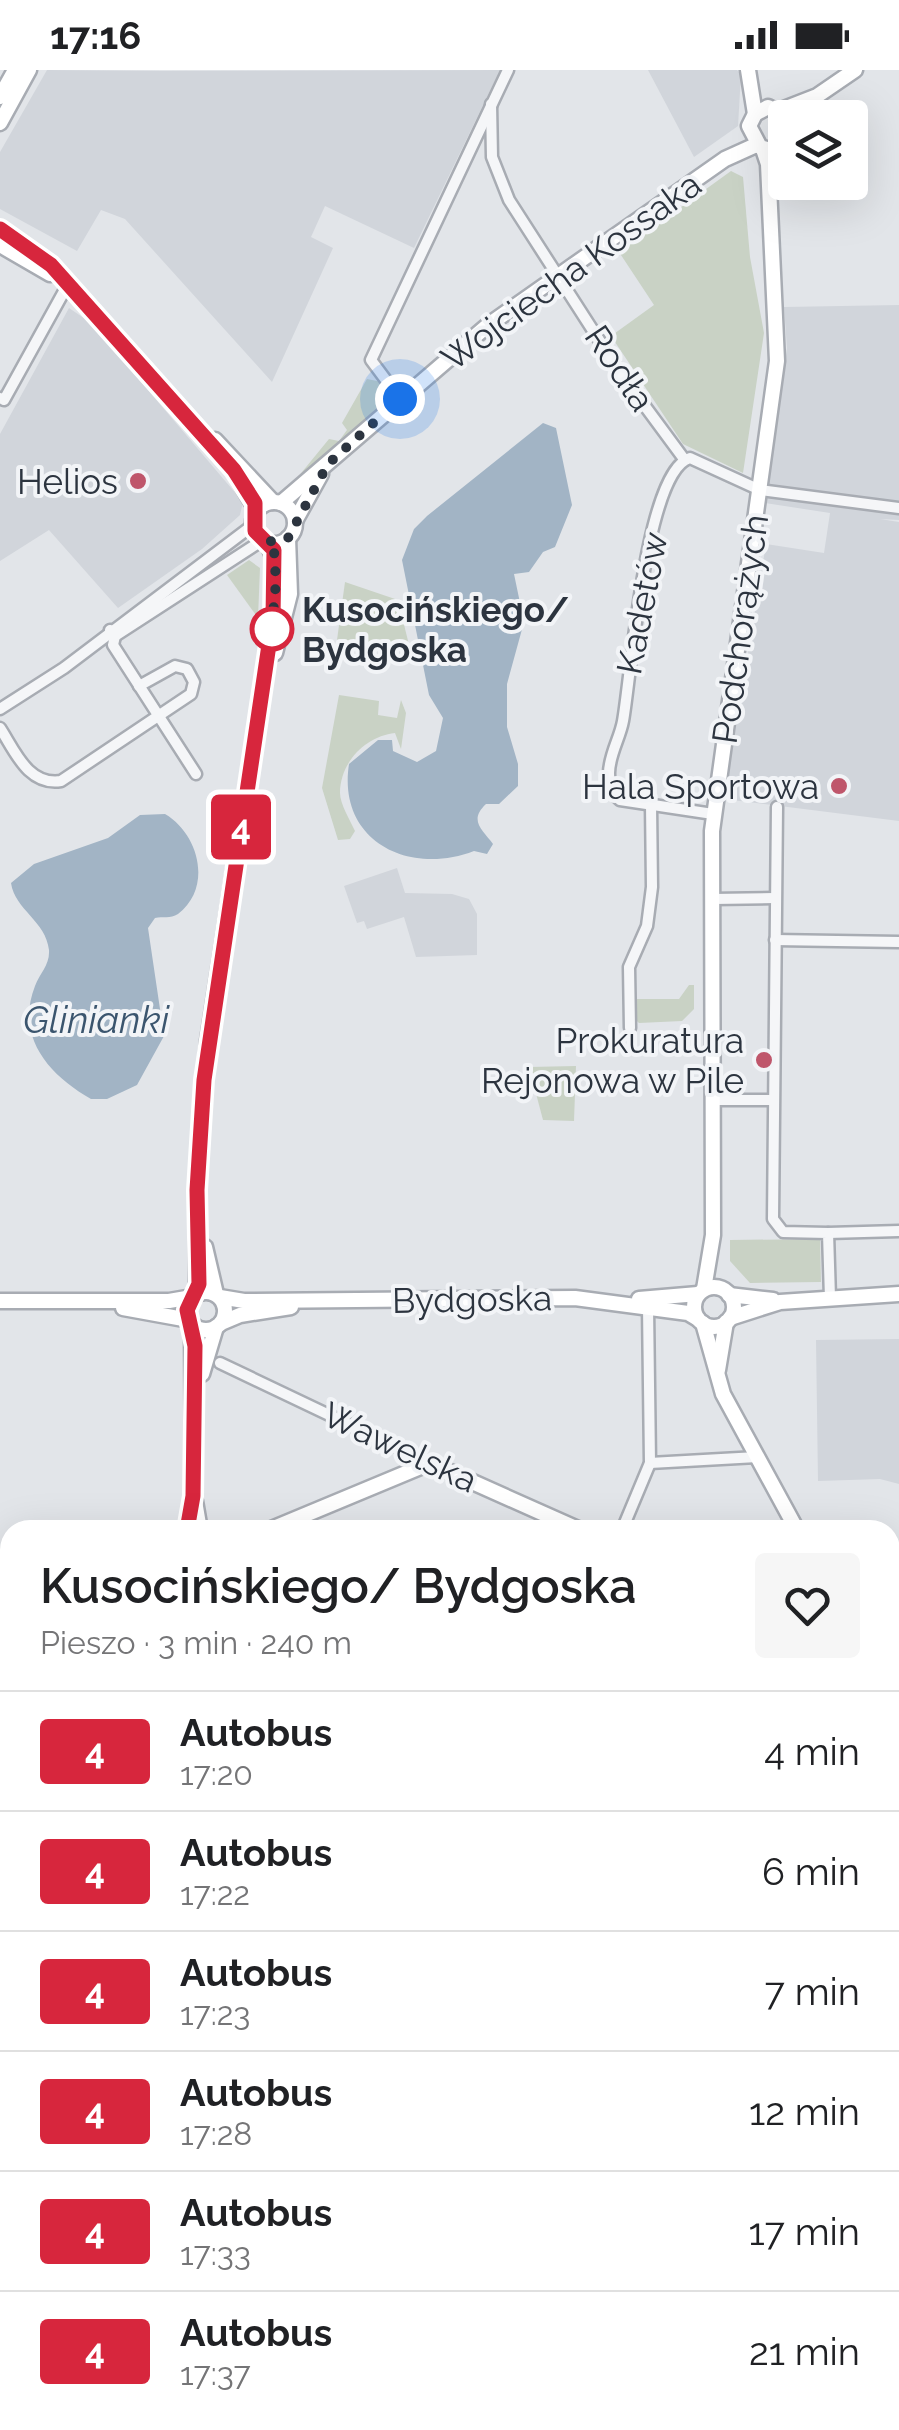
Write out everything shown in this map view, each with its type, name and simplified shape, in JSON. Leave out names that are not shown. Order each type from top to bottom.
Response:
[{"type":"street","points":[[400,399],[371,360],[508,70]]},
{"type":"street","points":[[752,70],[773,100]]},
{"type":"street","name":"Podchorążych","points":[[701,1292],[713,1234],[714,814],[778,348],[769,205],[760,147],[749,133],[753,117],[752,70]]},
{"type":"street","points":[[808,100],[855,70]]},
{"type":"street","points":[[0,96],[21,71]]},
{"type":"street","points":[[0,123],[21,71]]},
{"type":"street","points":[[813,100],[817,96]]},
{"type":"street","points":[[465,156],[492,157],[491,104]]},
{"type":"street","points":[[753,117],[768,114]]},
{"type":"street","name":"Wojciecha Kossaka","points":[[725,159],[753,117]]},
{"type":"street","name":"Wojciecha Kossaka","points":[[288,538],[328,464],[473,336],[725,159],[768,146]]},
{"type":"street","name":"Rodła","points":[[492,157],[508,200],[619,371],[684,459]]},
{"type":"street","name":"Podchorążych","points":[[769,205],[770,200]]},
{"type":"street","points":[[0,229],[43,258],[234,470],[265,541],[274,550],[276,582],[263,687],[210,1026],[200,1132],[195,1295],[187,1306],[195,1404],[196,1520]]},
{"type":"street","points":[[0,245],[68,286]]},
{"type":"street","points":[[2,399],[68,286]]},
{"type":"street","points":[[180,410],[238,460],[296,521]]},
{"type":"street","points":[[684,459],[696,460],[760,490],[899,508]]},
{"type":"street","name":"Kadetów","points":[[684,459],[647,552],[630,641],[624,719],[609,769],[617,798],[714,814]]},
{"type":"street","name":"Wojciecha Kossaka","points":[[255,518],[314,470],[328,464]]},
{"type":"street","points":[[0,709],[112,633],[255,518]]},
{"type":"street","points":[[112,633],[265,541],[288,538],[287,615],[263,687]]},
{"type":"street","points":[[112,633],[113,645],[196,774]]},
{"type":"street","points":[[0,728],[32,775],[54,782],[191,694],[193,676],[185,668],[172,666],[139,686]]},
{"type":"street","points":[[630,1028],[629,967],[647,926],[652,888],[652,805]]},
{"type":"street","points":[[777,807],[775,1226],[783,1232],[899,1232]]},
{"type":"street","points":[[712,899],[774,898]]},
{"type":"street","points":[[774,940],[899,942]]},
{"type":"street","points":[[713,1100],[773,1100]]},
{"type":"street","points":[[195,1404],[207,1348],[226,1309],[218,1295],[198,1222]]},
{"type":"street","points":[[828,1232],[830,1298]]},
{"type":"street","name":"Podchorążych","points":[[713,1234],[726,1292]]},
{"type":"street","points":[[780,1302],[726,1292],[701,1292],[694,1309],[717,1380],[792,1520]]},
{"type":"street","name":"Bydgoska","points":[[218,1295],[341,1300],[604,1300],[701,1292]]},
{"type":"street","points":[[717,1380],[734,1307],[726,1292]]},
{"type":"street","points":[[701,1321],[714,1326],[780,1302],[899,1294]]},
{"type":"street","points":[[0,1301],[73,1302],[218,1295]]},
{"type":"street","name":"Bydgoska","points":[[218,1325],[244,1314],[341,1300]]},
{"type":"street","name":"Bydgoska","points":[[604,1300],[701,1321]]},
{"type":"street","points":[[73,1302],[191,1322],[206,1330],[218,1325]]},
{"type":"street","points":[[626,1520],[650,1462],[648,1307]]},
{"type":"street","name":"Wawelska","points":[[220,1364],[558,1520]]},
{"type":"street","points":[[650,1462],[757,1457]]},
{"type":"street","points":[[293,1520],[430,1463]]},
{"type":"shaded area","points":[[47,70],[500,70],[414,248],[325,206],[311,237],[333,248],[272,382],[125,219],[101,210],[77,251],[0,209],[0,152]]},
{"type":"shaded area","points":[[648,70],[737,70],[741,75],[738,126],[694,157]]},
{"type":"shaded area","points":[[731,171],[743,177],[750,257],[764,333],[743,473],[683,444],[611,336],[654,305],[619,252]]},
{"type":"shaded area","points":[[899,305],[899,520],[880,519],[899,522],[899,821],[724,799],[766,544],[824,553],[830,513],[765,503],[787,348],[784,307]]},
{"type":"shaded area","points":[[69,308],[91,323],[243,502],[240,515],[202,549],[118,608],[49,530],[0,561],[0,434]]},
{"type":"shaded area","points":[[367,379],[382,382],[389,402],[311,467],[295,487],[293,483],[329,439],[339,441],[347,430],[342,423]]},
{"type":"shaded area","points":[[249,560],[260,568],[258,618],[227,575]]},
{"type":"shaded area","points":[[345,582],[398,600],[409,645],[337,640]]},
{"type":"shaded area","points":[[339,695],[379,701],[378,715],[397,718],[401,700],[406,713],[401,749],[395,733],[384,735],[365,745],[350,761],[341,782],[340,797],[355,831],[350,839],[338,840],[322,788]]},
{"type":"shaded area","points":[[397,868],[405,893],[452,894],[469,899],[477,914],[477,955],[416,957],[404,917],[367,929],[364,921],[357,923],[344,886]]},
{"type":"shaded area","points":[[689,985],[694,985],[694,1009],[682,1021],[639,1023],[634,1018],[634,999],[679,999]]},
{"type":"shaded area","points":[[576,1066],[574,1121],[543,1120],[529,1067]]},
{"type":"shaded area","points":[[820,1239],[821,1282],[750,1283],[730,1261],[730,1240]]},
{"type":"shaded area","points":[[899,1339],[899,1484],[880,1479],[818,1481],[816,1340]]},
{"type":"water","points":[[543,423],[556,428],[572,505],[555,547],[543,552],[529,572],[514,574],[524,622],[507,684],[507,727],[518,764],[518,786],[499,804],[486,804],[478,815],[479,825],[493,844],[487,854],[474,851],[426,859],[403,855],[366,832],[354,814],[348,791],[349,764],[378,740],[392,740],[393,751],[417,762],[436,751],[443,718],[429,695],[402,560],[414,529],[427,516]]},
{"type":"water","name":"Glinianki","points":[[165,814],[186,834],[197,861],[196,890],[178,914],[155,918],[148,928],[164,1036],[137,1085],[107,1099],[91,1099],[50,1066],[33,1038],[30,1005],[49,950],[42,931],[18,901],[11,883],[34,864],[108,838],[140,815]]},
{"type":"bus line","name":"4","points":[[0,229],[51,265],[234,470],[255,503],[255,531],[274,550],[276,561],[276,597],[204,1080],[197,1190],[199,1284],[187,1310],[195,1336],[193,1496],[188,1520]]},
{"type":"place","name":"Helios","points":[[138,481]]},
{"type":"place","name":"Kusocińskiego/ Bydgoska","points":[[272,629]]},
{"type":"place","name":"Hala Sportowa","points":[[839,786]]},
{"type":"place","name":"Prokuratura Rejonowa w Pile","points":[[764,1060]]},
{"type":"route","points":[[272,629],[271,636],[276,561],[267,542],[284,542],[292,534],[305,500],[328,464],[400,399]]}]
